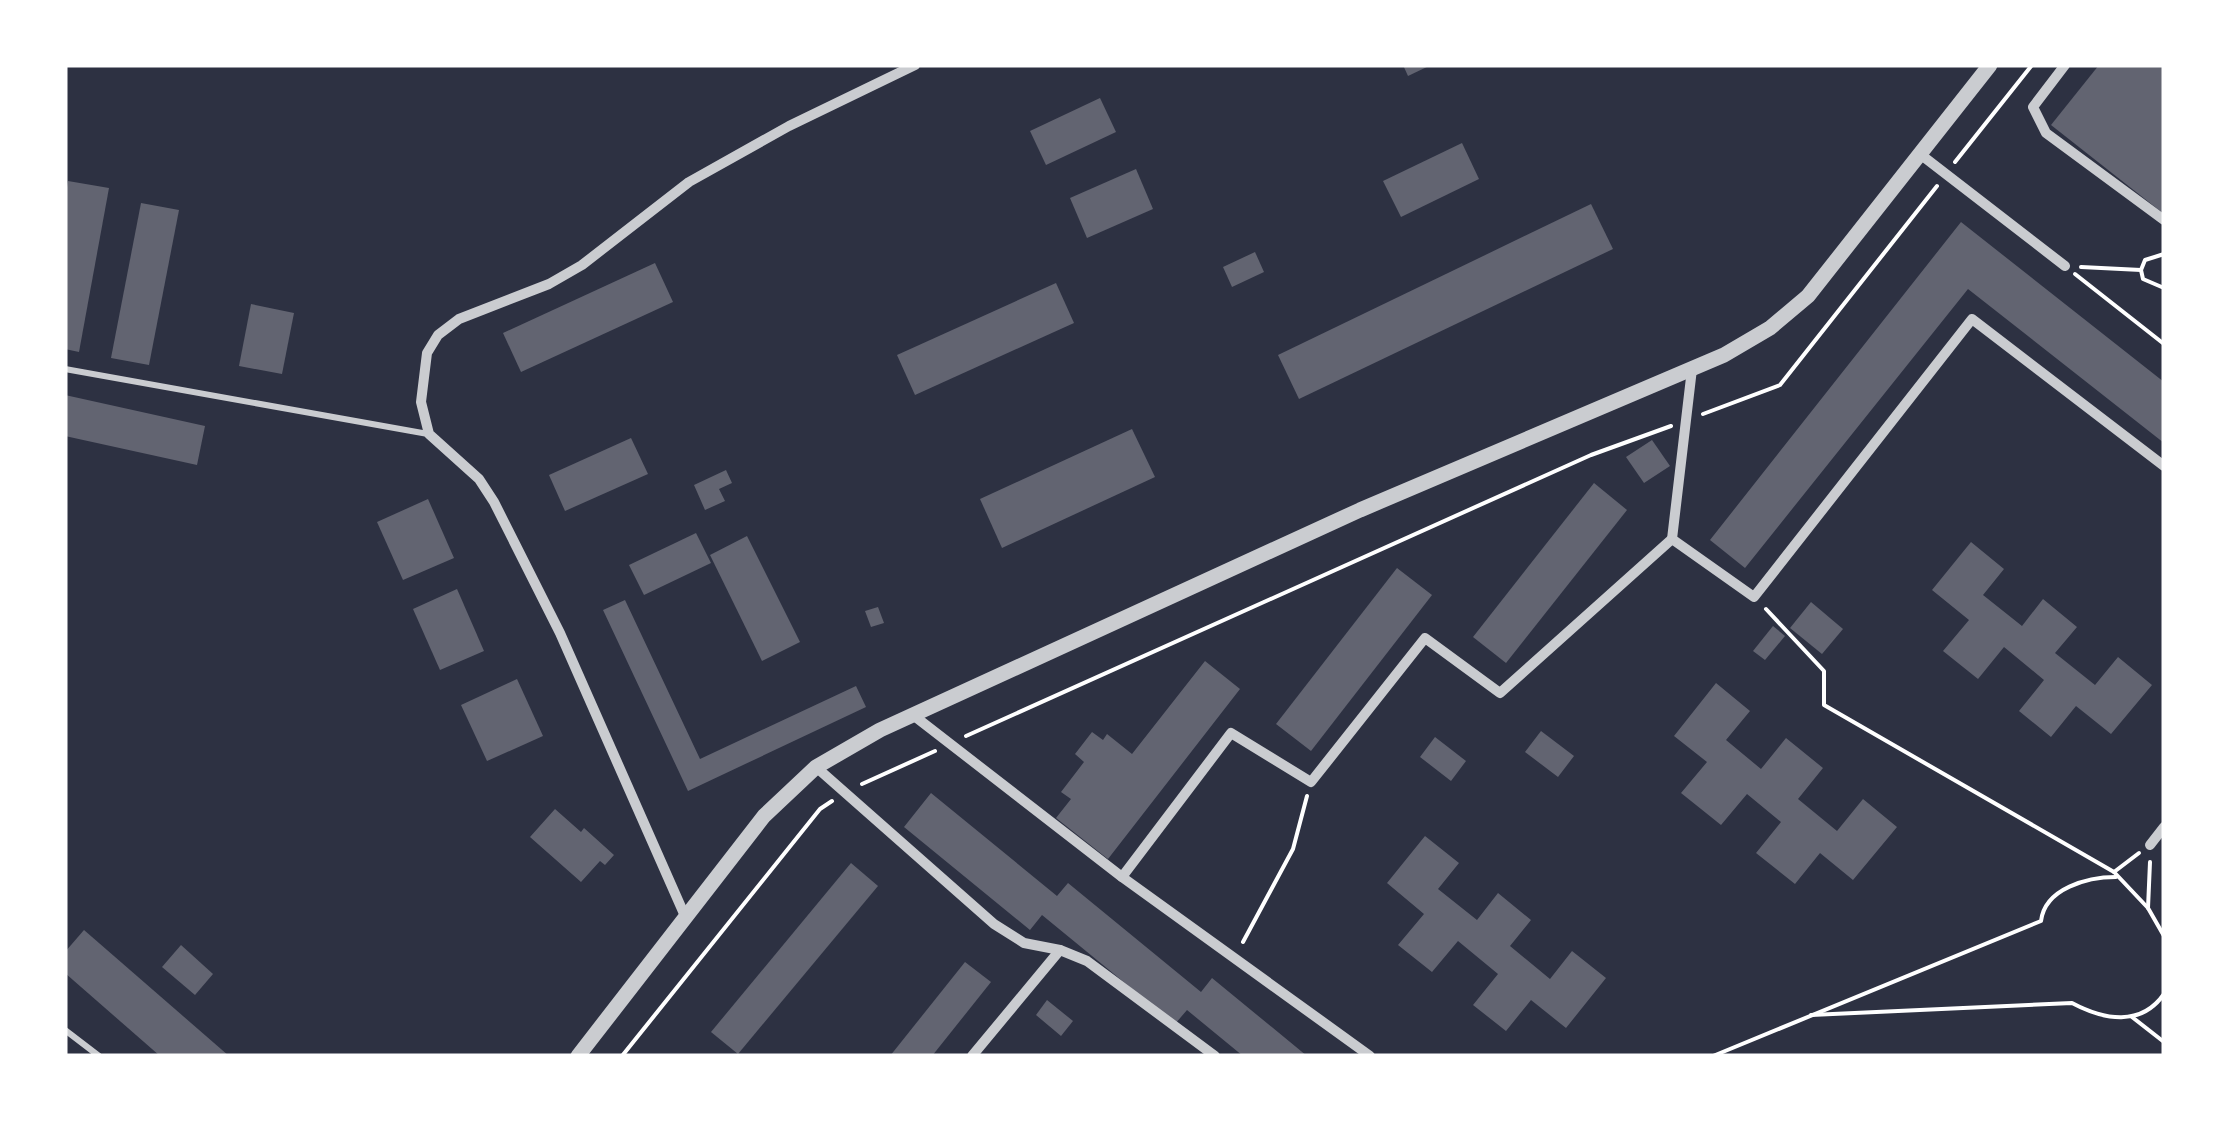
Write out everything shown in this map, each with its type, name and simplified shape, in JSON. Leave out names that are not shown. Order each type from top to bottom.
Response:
[{"type":"street","points":[[685,916],[560,634],[494,502],[479,479],[429,434],[421,402],[427,353],[438,335],[459,319],[549,284],[582,265],[689,182],[789,126],[915,65]]},
{"type":"street","points":[[578,1056],[764,816],[816,766],[913,715],[1360,510],[1724,355],[1770,328],[1808,296],[1990,65]]},
{"type":"street","points":[[2065,65],[2032,107],[2046,133],[2164,220]]},
{"type":"street","points":[[1920,154],[2064,266]]},
{"type":"street","points":[[1672,539],[1754,597],[1972,319],[2164,466]]},
{"type":"street","points":[[1122,876],[1230,733],[1311,782],[1425,638],[1500,693],[1672,539],[1692,368]]},
{"type":"street","points":[[913,715],[1122,876],[1370,1056]]},
{"type":"street","points":[[816,766],[994,924],[1024,943],[1060,950],[1087,961],[1215,1056]]},
{"type":"street","points":[[2150,844],[2164,827]]},
{"type":"street","points":[[972,1056],[1060,950]]},
{"type":"lane","points":[[65,369],[429,434]]},
{"type":"lane","points":[[65,1030],[100,1056]]},
{"type":"path","points":[[622,1056],[820,810],[845,792],[1591,455],[1780,385],[2032,65]]},
{"type":"path","points":[[2164,254],[2145,260],[2141,270],[2143,278],[2164,288]]},
{"type":"path","points":[[2064,266],[2141,270]]},
{"type":"path","points":[[2064,266],[2164,344]]},
{"type":"path","points":[[1754,597],[1824,671],[1824,705],[2114,872],[2148,908],[2164,936]]},
{"type":"path","points":[[1235,958],[1293,849],[1311,782]]},
{"type":"path","points":[[2114,872],[2150,844]]},
{"type":"path","points":[[2148,908],[2150,844]]},
{"type":"path","points":[[1713,1056],[2041,921],[2042,911],[2052,897],[2091,877],[2119,877]]},
{"type":"path","points":[[1808,1015],[2072,1004],[2096,1016],[2132,1017],[2154,1008],[2164,994]]},
{"type":"path","points":[[2132,1017],[2164,1042]]},
{"type":"building","points":[[1403,65],[1431,65],[1408,76]]},
{"type":"building","points":[[2099,65],[2164,65],[2164,214],[2051,125]]},
{"type":"building","points":[[1100,98],[1116,132],[1046,165],[1030,131]]},
{"type":"building","points":[[1462,143],[1479,179],[1401,217],[1383,181]]},
{"type":"building","points":[[1136,169],[1153,209],[1087,238],[1070,198]]},
{"type":"building","points":[[68,181],[109,188],[79,352],[65,349]]},
{"type":"building","points":[[141,203],[179,210],[149,365],[111,358]]},
{"type":"building","points":[[1591,204],[1613,249],[1299,399],[1278,355]]},
{"type":"building","points":[[1961,222],[2164,382],[2164,443],[1968,289],[1745,568],[1710,540]]},
{"type":"building","points":[[1255,252],[1264,272],[1232,287],[1223,267]]},
{"type":"building","points":[[655,263],[673,302],[521,372],[503,333]]},
{"type":"building","points":[[1056,283],[1074,323],[915,395],[897,355]]},
{"type":"building","points":[[251,304],[294,313],[282,374],[239,366]]},
{"type":"building","points":[[65,395],[205,426],[197,465],[65,436]]},
{"type":"building","points":[[1132,429],[1155,477],[1002,548],[980,499]]},
{"type":"building","points":[[631,438],[648,474],[565,511],[549,475]]},
{"type":"building","points":[[1652,440],[1670,466],[1644,483],[1626,457]]},
{"type":"building","points":[[726,470],[732,483],[719,489],[725,501],[705,510],[694,485]]},
{"type":"building","points":[[1594,483],[1627,510],[1506,663],[1473,637]]},
{"type":"building","points":[[428,499],[454,558],[403,580],[377,522]]},
{"type":"building","points":[[696,533],[711,563],[644,595],[629,565]]},
{"type":"building","points":[[747,536],[800,642],[762,661],[710,555]]},
{"type":"building","points":[[1971,542],[2004,569],[1983,595],[2022,626],[2043,599],[2077,627],[2055,653],[2095,685],[2118,657],[2152,685],[2111,734],[2076,706],[2051,737],[2019,711],[2044,680],[2004,647],[1978,679],[1943,651],[1969,620],[1932,590]]},
{"type":"building","points":[[1397,568],[1432,595],[1311,751],[1276,724]]},
{"type":"building","points":[[457,589],[484,651],[440,670],[413,609]]},
{"type":"building","points":[[625,600],[700,759],[856,686],[866,707],[688,791],[603,610]]},
{"type":"building","points":[[1811,602],[1843,629],[1822,654],[1790,628]]},
{"type":"building","points":[[878,607],[884,623],[871,627],[865,611]]},
{"type":"building","points":[[1773,626],[1785,636],[1765,660],[1753,651]]},
{"type":"building","points":[[1205,661],[1240,689],[1108,859],[1056,818],[1071,799],[1061,792],[1084,762],[1075,754],[1092,732],[1103,740],[1107,734],[1132,754]]},
{"type":"building","points":[[517,679],[543,736],[487,761],[461,705]]},
{"type":"building","points":[[1716,683],[1750,711],[1726,740],[1761,769],[1786,738],[1823,768],[1798,799],[1837,831],[1863,799],[1897,827],[1853,880],[1820,853],[1795,884],[1756,853],[1781,822],[1747,794],[1721,825],[1681,793],[1707,762],[1674,736]]},
{"type":"building","points":[[1541,731],[1574,756],[1558,777],[1525,752]]},
{"type":"building","points":[[1435,737],[1466,761],[1451,781],[1420,757]]},
{"type":"building","points":[[931,793],[1057,896],[1068,883],[1201,992],[1212,978],[1307,1056],[1243,1056],[1187,1010],[1175,1024],[1042,915],[1030,930],[904,827]]},
{"type":"building","points":[[555,809],[614,855],[605,865],[600,861],[581,882],[530,837]]},
{"type":"building","points":[[1425,836],[1459,863],[1438,889],[1477,920],[1498,893],[1531,920],[1510,946],[1550,979],[1572,951],[1606,978],[1566,1028],[1531,1000],[1506,1031],[1473,1005],[1498,974],[1458,941],[1432,972],[1398,945],[1424,914],[1387,883]]},
{"type":"building","points":[[851,863],[878,886],[738,1054],[711,1032]]},
{"type":"building","points":[[84,930],[229,1056],[160,1056],[65,973],[65,952]]},
{"type":"building","points":[[181,945],[213,974],[195,995],[162,967]]},
{"type":"building","points":[[965,962],[991,982],[932,1056],[890,1056]]},
{"type":"building","points":[[1047,1000],[1073,1021],[1061,1036],[1036,1015]]}]
